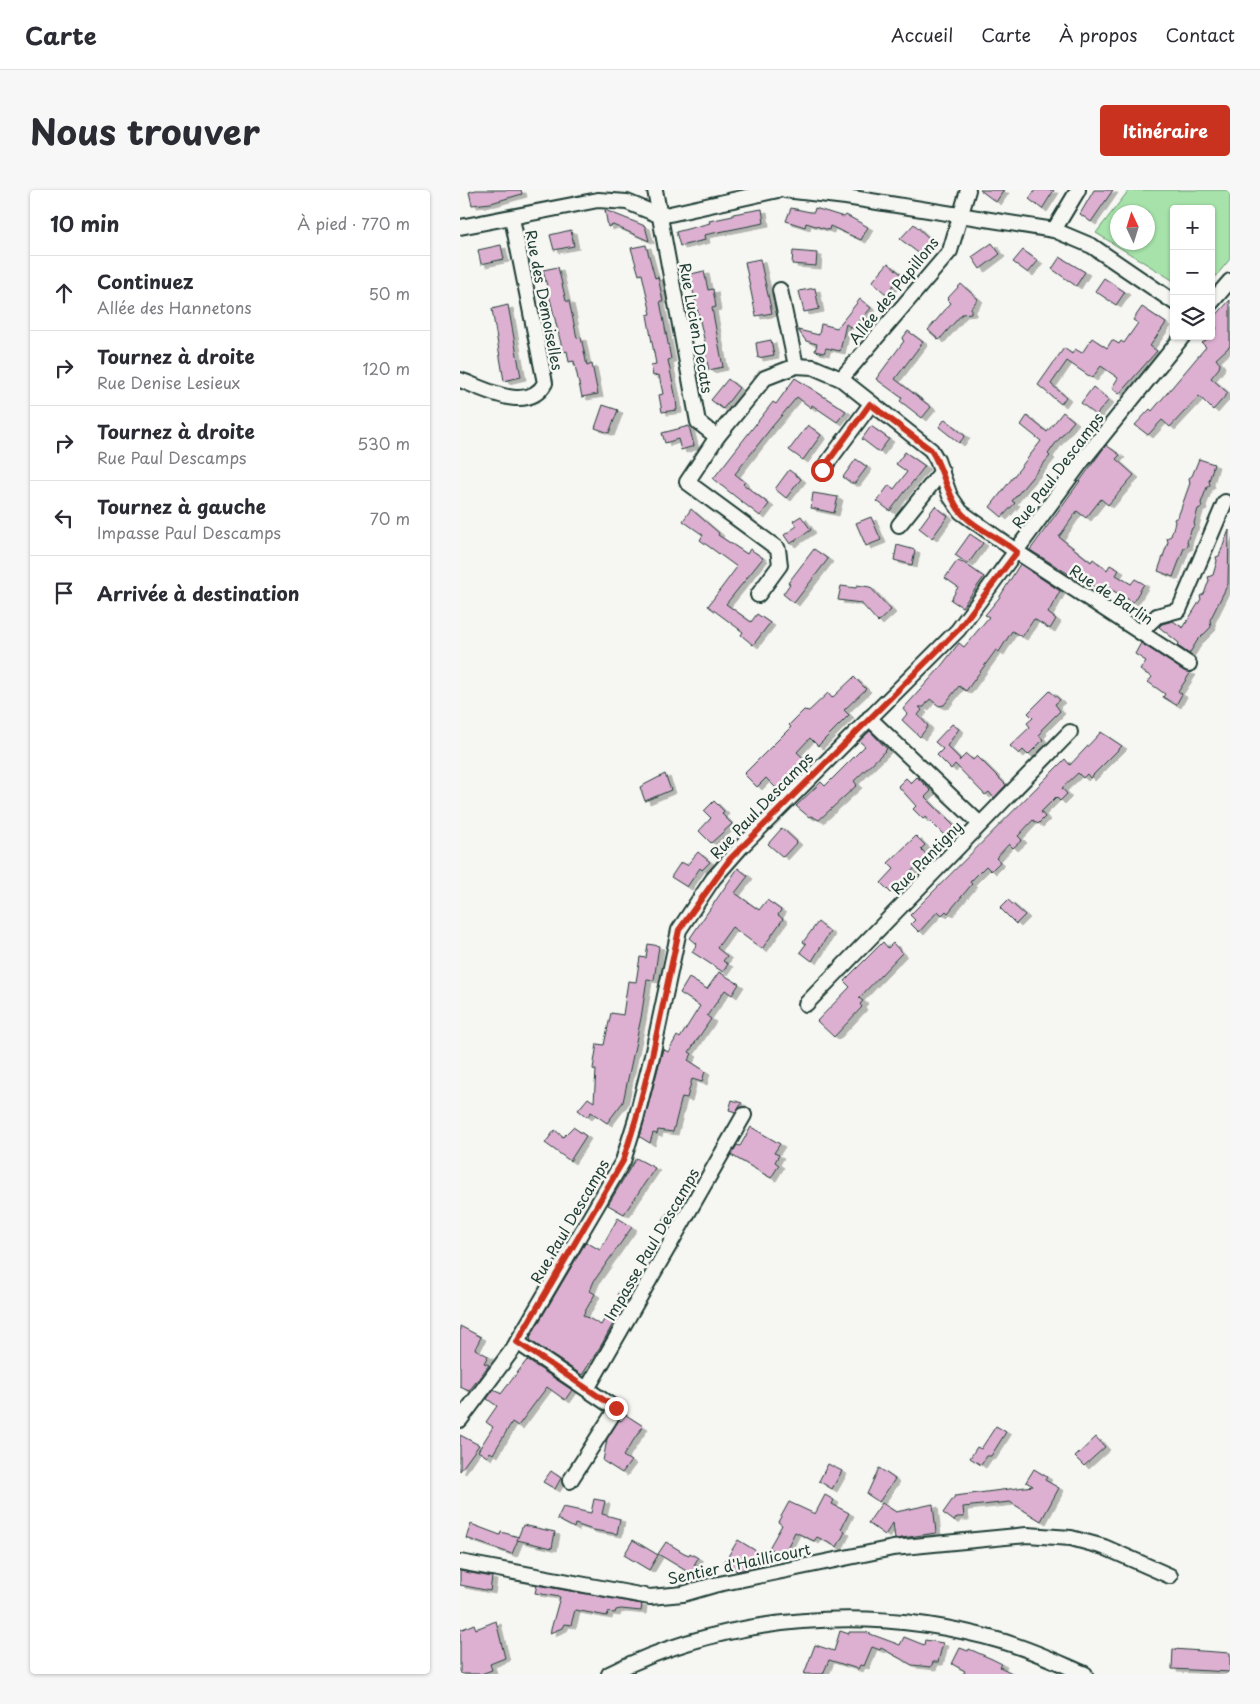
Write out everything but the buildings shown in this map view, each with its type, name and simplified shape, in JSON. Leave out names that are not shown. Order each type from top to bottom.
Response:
[{"type":"street","name":"Rue Lucien Decats","points":[[655,190],[698,422],[718,438]]},
{"type":"street","points":[[660,216],[778,190]]},
{"type":"street","points":[[785,190],[848,193],[962,216],[1054,230],[1092,246],[1170,299]]},
{"type":"street","name":"Allée des Papillons","points":[[841,379],[950,250],[962,216],[968,190]]},
{"type":"street","points":[[1054,230],[1078,190]]},
{"type":"street","name":"Rue des Demoiselles","points":[[460,227],[598,200],[627,202],[660,216]]},
{"type":"street","name":"Rue des Demoiselles","points":[[460,380],[513,398],[526,398],[540,392],[545,383],[512,218]]},
{"type":"street","points":[[1215,298],[1230,281]]},
{"type":"street","points":[[758,595],[780,565],[778,549],[687,482],[718,438],[765,378],[796,366],[780,290]]},
{"type":"street","name":"Rue Paul Descamps","points":[[460,1420],[517,1342],[623,1161],[652,1056],[679,930],[713,879],[735,853],[958,630],[1105,431],[1180,340]]},
{"type":"street","name":"Rue de Barlin","points":[[796,366],[813,367],[841,379],[870,404],[931,450],[942,471],[950,496],[961,512],[1017,552],[1189,664]]},
{"type":"street","points":[[822,470],[870,404]]},
{"type":"street","points":[[899,525],[942,471]]},
{"type":"street","points":[[1140,632],[1157,616],[1179,610],[1226,502]]},
{"type":"street","points":[[869,718],[980,824]]},
{"type":"street","name":"Rue Pantigny","points":[[806,1004],[1070,732]]},
{"type":"street","name":"Impasse Paul Descamps","points":[[587,1389],[744,1115]]},
{"type":"street","points":[[517,1342],[616,1408],[570,1481]]},
{"type":"street","name":"Sentier d'Haillicourt","points":[[460,1562],[650,1596],[683,1594],[714,1585],[893,1548],[1026,1535],[1071,1538],[1104,1547],[1170,1576]]},
{"type":"street","points":[[610,1674],[668,1650],[731,1632],[803,1621],[833,1619],[878,1620],[950,1628],[1002,1641],[1049,1658],[1085,1674]]},
{"type":"green space","points":[[1129,190],[1230,190],[1230,259],[1215,277],[1215,205],[1170,205],[1170,279],[1124,250],[1155,250],[1155,205],[1117,205]]},
{"type":"green space","points":[[1110,215],[1110,242],[1096,233]]},
{"type":"route","points":[[616,1408],[523,1348],[517,1342],[623,1161],[652,1056],[679,930],[713,879],[730,859],[958,630],[1017,552],[961,512],[950,496],[937,460],[931,450],[870,404],[822,470]]}]
